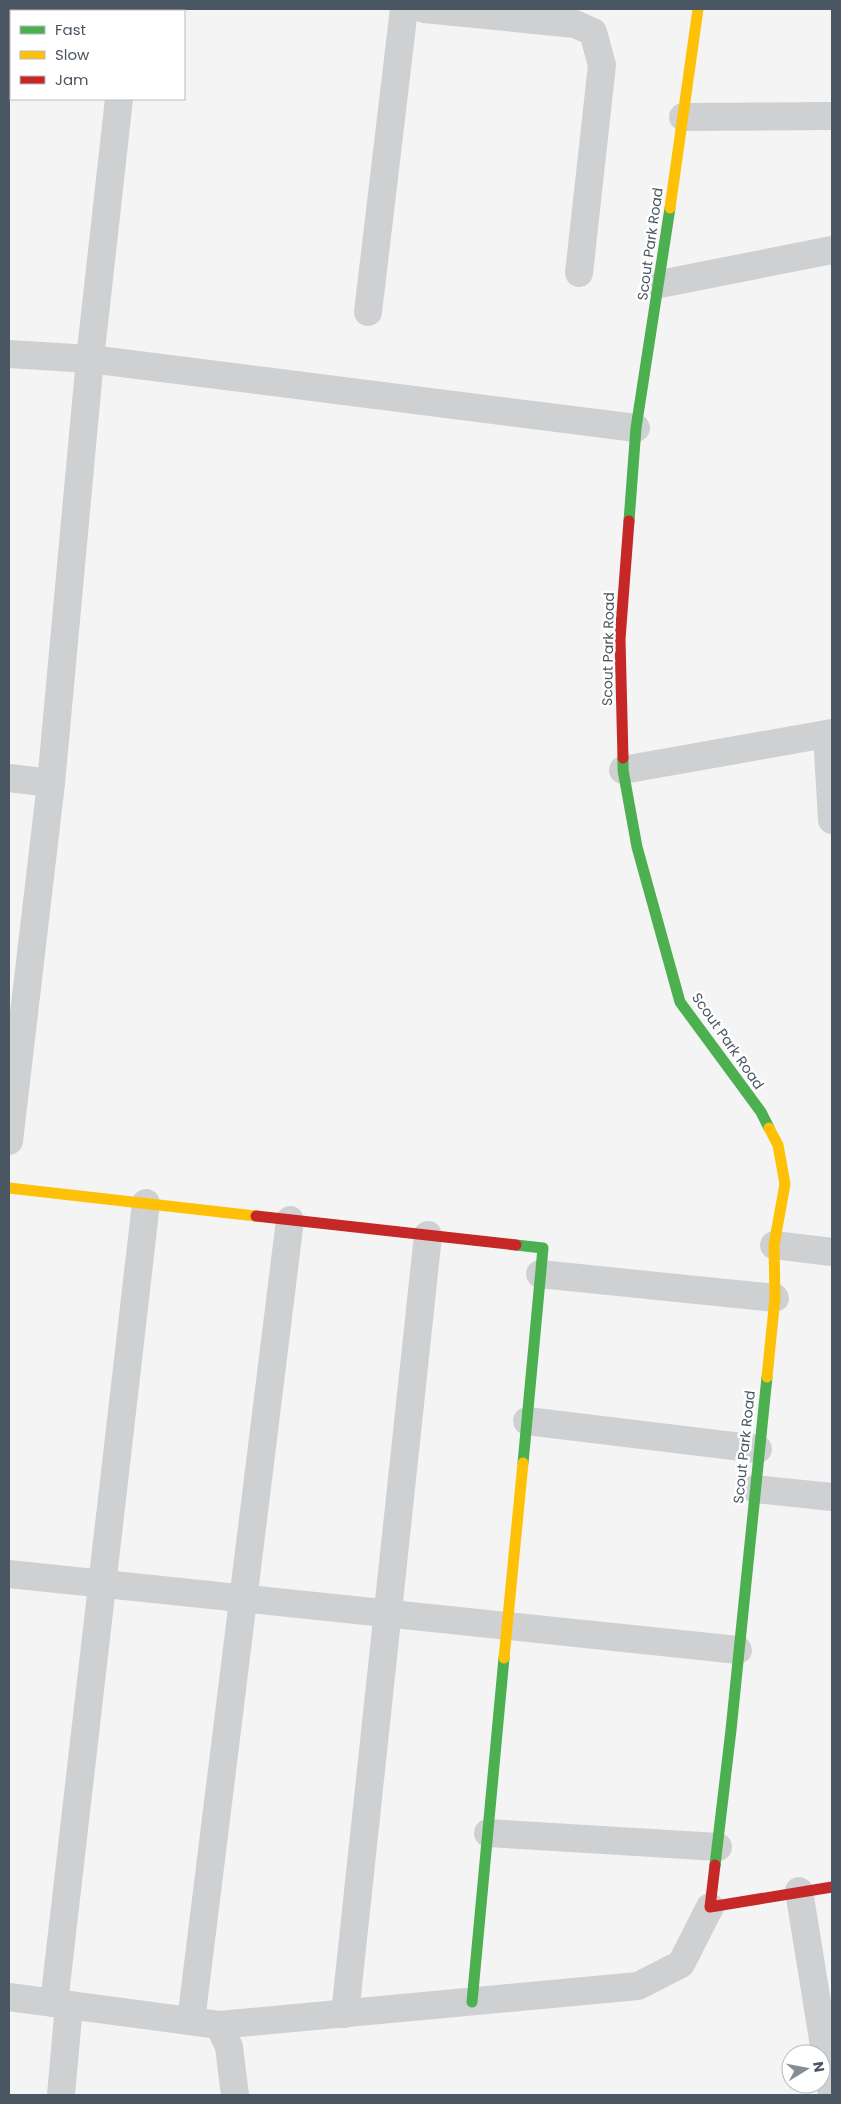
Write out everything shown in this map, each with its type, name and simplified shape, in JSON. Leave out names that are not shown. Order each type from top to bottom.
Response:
[{"type":"main road","name":"Scout Park Road","points":[[698,9],[660,284],[636,428],[620,640],[623,770],[637,847],[680,1002],[761,1112],[778,1145],[785,1184],[774,1246],[775,1298],[718,1847],[710,1907]]},
{"type":"main road","points":[[9,1188],[543,1248],[472,2002]]},
{"type":"main road","points":[[710,1907],[832,1887]]},
{"type":"street","points":[[368,312],[404,9]]},
{"type":"street","points":[[424,9],[575,24],[593,32],[602,65],[579,273]]},
{"type":"street","points":[[9,1141],[51,783],[90,359],[120,100]]},
{"type":"street","points":[[683,117],[832,116]]},
{"type":"street","points":[[660,284],[832,250]]},
{"type":"street","points":[[9,354],[90,359],[636,428]]},
{"type":"street","points":[[623,770],[830,734],[832,820]]},
{"type":"street","points":[[9,778],[51,783]]},
{"type":"street","points":[[61,2095],[62,2004],[102,1584],[146,1203]]},
{"type":"street","points":[[191,2022],[290,1220]]},
{"type":"street","points":[[345,2014],[428,1235]]},
{"type":"street","points":[[774,1246],[832,1252]]},
{"type":"street","points":[[540,1274],[775,1298]]},
{"type":"street","points":[[527,1420],[758,1449]]},
{"type":"street","points":[[755,1489],[832,1497]]},
{"type":"street","points":[[9,1574],[738,1650]]},
{"type":"street","points":[[488,1832],[718,1847]]},
{"type":"street","points":[[799,1891],[832,2095]]},
{"type":"street","points":[[9,1997],[219,2025],[638,1986],[681,1964],[710,1907]]},
{"type":"street","points":[[219,2025],[229,2047],[235,2095]]},
{"type":"traffic: fast","points":[[629,521],[636,428],[670,208]]},
{"type":"traffic: fast","points":[[623,758],[623,770],[637,847],[680,1002],[761,1112],[769,1128]]},
{"type":"traffic: fast","points":[[516,1245],[543,1248],[523,1463]]},
{"type":"traffic: fast","points":[[715,1865],[731,1730],[767,1377]]},
{"type":"traffic: fast","points":[[472,2002],[504,1658]]},
{"type":"traffic: slow","points":[[670,208],[698,9]]},
{"type":"traffic: slow","points":[[767,1377],[775,1298],[774,1245],[785,1184],[778,1145],[769,1128]]},
{"type":"traffic: slow","points":[[9,1188],[256,1216]]},
{"type":"traffic: slow","points":[[504,1658],[523,1463]]},
{"type":"traffic: jam","points":[[623,758],[620,639],[629,521]]},
{"type":"traffic: jam","points":[[256,1216],[516,1245]]},
{"type":"traffic: jam","points":[[715,1865],[710,1907],[832,1887]]}]
